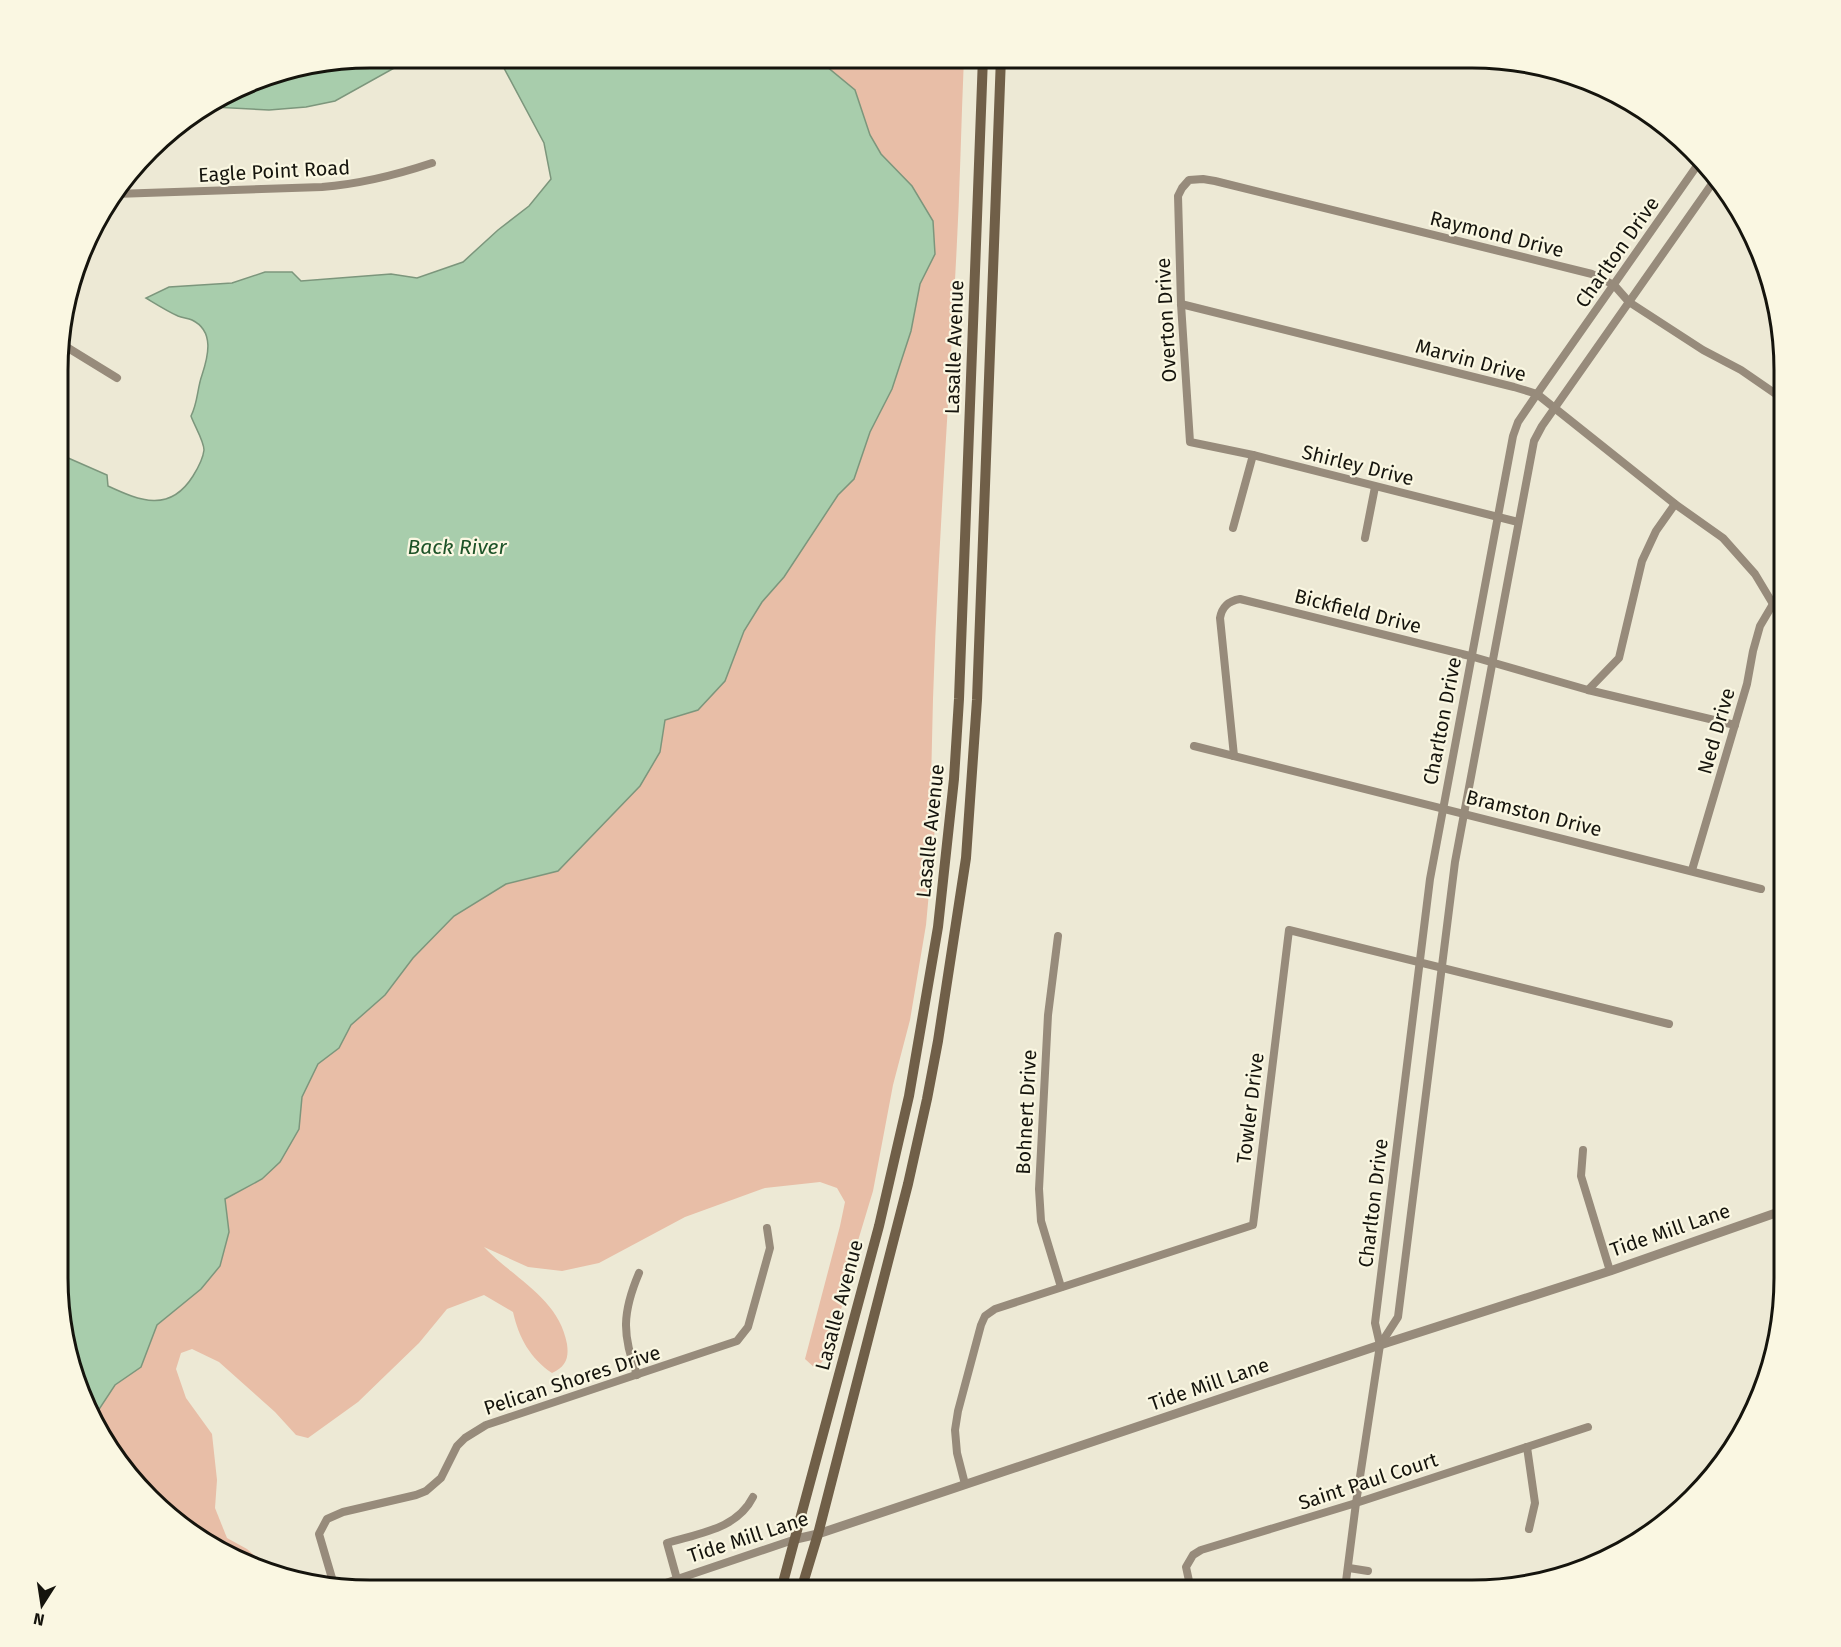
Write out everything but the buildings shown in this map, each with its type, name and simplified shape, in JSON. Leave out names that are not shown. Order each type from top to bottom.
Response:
[{"type":"main road","name":"Lasalle Avenue","points":[[784,1580],[898,1146],[920,1040],[940,916],[954,778],[959,699],[983,68]]},
{"type":"main road","name":"Lasalle Avenue","points":[[804,1580],[818,1534],[908,1184],[940,1030],[966,858],[973,784],[978,677],[1002,68]]},
{"type":"street","name":"Eagle Point Road","points":[[124,194],[350,185],[398,174],[432,163]]},
{"type":"street","name":"Charlton Drive","points":[[1347,1580],[1380,1345],[1375,1323],[1430,879],[1496,517],[1514,432],[1537,394],[1695,168]]},
{"type":"street","name":"Raymond Drive","points":[[1178,196],[1190,180],[1215,181],[1592,274],[1614,285],[1629,302],[1774,393]]},
{"type":"street","name":"Charlton Drive","points":[[1380,1345],[1398,1317],[1450,898],[1534,441],[1711,186]]},
{"type":"street","name":"Overton Drive","points":[[1178,196],[1181,304],[1190,442]]},
{"type":"street","name":"Marvin Drive","points":[[1181,304],[1537,394],[1675,504],[1723,538],[1755,574],[1773,604]]},
{"type":"street","points":[[68,348],[117,378]]},
{"type":"street","name":"Shirley Drive","points":[[1190,442],[1253,455],[1518,522]]},
{"type":"street","points":[[1233,528],[1253,455]]},
{"type":"street","points":[[1365,538],[1376,487]]},
{"type":"street","points":[[1588,690],[1619,658],[1642,561],[1656,531],[1675,504]]},
{"type":"street","name":"Bickfield Drive","points":[[1234,756],[1220,628],[1221,612],[1228,603],[1234,600],[1246,600],[1470,656],[1588,690],[1735,725]]},
{"type":"street","name":"Ned Drive","points":[[1692,870],[1747,684],[1760,626],[1773,604]]},
{"type":"street","name":"Bramston Drive","points":[[1194,746],[1464,812],[1761,889]]},
{"type":"street","name":"Towler Drive","points":[[964,1484],[957,1453],[955,1430],[969,1366],[985,1316],[995,1309],[1252,1225],[1289,930],[1669,1024]]},
{"type":"street","name":"Bohnert Drive","points":[[1058,936],[1048,1015],[1039,1189],[1041,1221],[1061,1287]]},
{"type":"street","points":[[1583,1150],[1581,1176],[1610,1271]]},
{"type":"street","name":"Tide Mill Lane","points":[[674,1580],[796,1539],[818,1534],[1380,1345],[1610,1271],[1774,1214]]},
{"type":"street","name":"Pelican Shores Drive","points":[[332,1577],[319,1534],[327,1519],[343,1512],[426,1491],[441,1478],[457,1446],[474,1430],[729,1345],[744,1335],[770,1248],[767,1228]]},
{"type":"street","points":[[637,1375],[628,1351],[625,1327],[628,1303],[639,1274]]},
{"type":"street","name":"Saint Paul Court","points":[[1189,1580],[1186,1567],[1193,1555],[1201,1550],[1356,1503],[1588,1427]]},
{"type":"street","points":[[1527,1447],[1534,1503],[1529,1529]]},
{"type":"street","points":[[677,1579],[667,1543],[733,1522],[747,1509],[753,1497]]},
{"type":"street","points":[[1349,1568],[1368,1571]]},
{"type":"shaded area","points":[[828,68],[964,68],[934,669],[931,805],[936,816],[926,925],[910,1020],[893,1085],[873,1191],[857,1244],[831,1351],[816,1369],[805,1359],[845,1202],[837,1188],[820,1182],[765,1188],[685,1217],[599,1263],[562,1271],[528,1267],[484,1247],[545,1301],[555,1314],[567,1344],[566,1362],[552,1373],[544,1367],[526,1347],[513,1312],[484,1295],[447,1309],[419,1343],[358,1402],[308,1438],[296,1435],[275,1412],[219,1362],[192,1349],[181,1353],[176,1369],[186,1398],[212,1434],[217,1480],[215,1508],[227,1538],[247,1549],[254,1556],[202,1529],[156,1491],[118,1445],[99,1410],[115,1385],[141,1367],[157,1325],[201,1289],[229,1232],[225,1198],[262,1179],[299,1129],[302,1097],[318,1064],[339,1048],[351,1025],[385,995],[413,958],[454,916],[506,884],[558,871],[660,752],[665,720],[698,710],[725,681],[744,631],[762,602],[784,577],[838,495],[854,479],[870,432],[892,389],[911,331],[920,284],[935,254],[912,186],[881,154],[870,135],[855,90]]},
{"type":"water","points":[[350,68],[394,68],[335,101],[306,107],[269,110],[220,107],[254,91],[311,73]]},
{"type":"water","name":"Back River","points":[[504,68],[828,68],[855,90],[870,135],[881,154],[912,186],[933,221],[935,254],[920,284],[911,331],[892,389],[870,432],[854,479],[838,495],[784,577],[762,602],[744,631],[725,681],[698,710],[665,720],[660,752],[640,786],[558,871],[506,884],[454,916],[413,958],[385,995],[351,1025],[339,1048],[318,1064],[302,1097],[299,1129],[280,1162],[262,1179],[225,1199],[229,1232],[220,1266],[201,1289],[157,1325],[141,1367],[115,1385],[99,1410],[78,1355],[68,1297],[68,458],[107,475],[108,486],[143,499],[164,499],[175,495],[184,488],[197,470],[204,446],[191,416],[208,353],[207,337],[199,325],[192,320],[180,317],[146,298],[169,287],[232,283],[265,272],[292,272],[301,281],[391,274],[417,278],[463,262],[529,206],[551,179],[544,143]]}]
